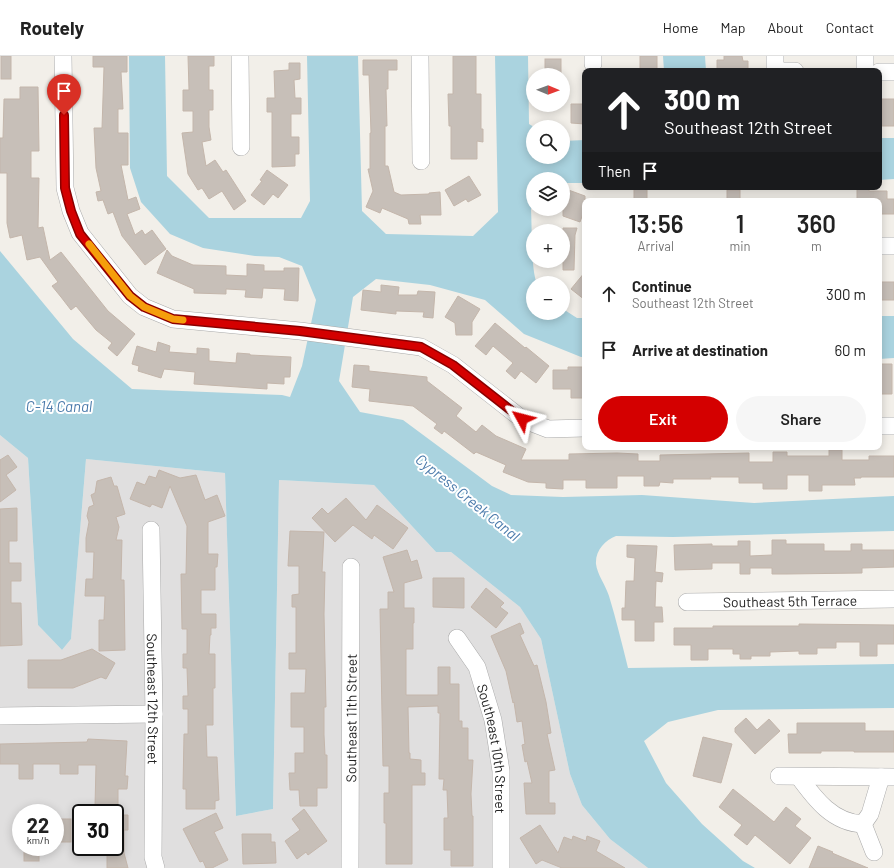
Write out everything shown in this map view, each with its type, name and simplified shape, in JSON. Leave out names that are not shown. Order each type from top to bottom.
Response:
[{"type":"street","points":[[63,56],[65,188],[71,211],[80,234],[130,296],[144,307],[173,319],[355,337],[421,347],[453,365],[522,419],[548,429],[582,428]]},
{"type":"street","points":[[240,56],[241,147]]},
{"type":"street","points":[[420,56],[422,161]]},
{"type":"street","points":[[775,56],[776,68]]},
{"type":"street","points":[[865,56],[865,68]]},
{"type":"street","points":[[882,72],[894,72]]},
{"type":"street","points":[[882,246],[894,246]]},
{"type":"street","points":[[882,426],[894,426]]},
{"type":"street","name":"Southeast 12th Street","points":[[151,530],[154,714],[153,858],[156,868]]},
{"type":"street","name":"Southeast 11th Street","points":[[350,868],[351,567]]},
{"type":"street","name":"Southeast 5th Terrace","points":[[687,602],[894,599]]},
{"type":"street","name":"Southeast 10th Street","points":[[457,638],[477,667],[493,720],[501,771],[501,868]]},
{"type":"street","points":[[0,716],[154,714]]},
{"type":"street","points":[[779,776],[887,777],[870,814],[863,824]]},
{"type":"street","points":[[799,777],[815,799],[842,820],[852,824],[863,824]]},
{"type":"street","points":[[863,824],[874,852]]},
{"type":"shaded area","points":[[0,435],[28,458],[38,625],[62,650],[71,639],[86,459],[225,473],[236,816],[273,809],[279,480],[374,485],[436,552],[451,552],[520,607],[541,639],[570,774],[582,805],[610,839],[648,868],[0,868]]},
{"type":"water","points":[[129,56],[165,56],[167,176],[209,218],[301,218],[310,201],[307,56],[358,56],[362,211],[386,234],[473,236],[498,212],[495,56],[528,56],[528,68],[526,68],[526,112],[529,112],[529,120],[526,120],[526,164],[570,164],[570,141],[582,140],[582,183],[570,183],[570,172],[526,172],[526,216],[531,216],[531,224],[526,224],[526,268],[534,268],[535,276],[526,276],[526,320],[570,320],[570,314],[577,318],[582,318],[582,357],[524,334],[485,300],[430,285],[376,279],[353,297],[339,381],[360,412],[403,420],[492,486],[511,495],[563,497],[642,495],[754,503],[894,496],[894,531],[673,537],[616,536],[608,540],[599,550],[596,564],[609,596],[628,668],[894,664],[894,708],[718,710],[668,722],[644,741],[666,783],[702,824],[743,861],[755,868],[648,868],[610,839],[582,805],[570,774],[541,639],[520,607],[451,552],[436,552],[374,485],[279,480],[273,809],[236,816],[225,473],[86,459],[71,639],[62,650],[38,625],[28,458],[0,435],[0,251],[73,339],[132,389],[282,395],[290,397],[302,366],[316,300],[302,266],[279,257],[255,256],[203,248],[170,234],[141,202],[130,168]]},
{"type":"water","points":[[663,56],[705,56],[706,68],[664,68]]},
{"type":"water","points":[[882,138],[894,138],[894,179],[882,180]]},
{"type":"water","points":[[882,316],[894,316],[894,358],[882,359]]},
{"type":"building","points":[[1,56],[11,56],[11,79],[1,79]]},
{"type":"building","points":[[93,56],[127,56],[127,72],[121,72],[123,109],[118,109],[118,133],[128,133],[128,165],[121,165],[128,200],[136,197],[140,209],[127,214],[135,235],[142,230],[145,235],[152,230],[166,249],[145,265],[122,236],[113,212],[108,214],[103,200],[98,201],[96,192],[101,191],[96,168],[94,128],[102,128],[104,67],[93,67]]},
{"type":"building","points":[[188,56],[214,56],[214,66],[209,66],[209,90],[213,90],[213,110],[209,110],[211,140],[202,142],[206,166],[215,160],[223,172],[226,170],[246,201],[234,210],[222,191],[209,199],[202,188],[198,190],[188,174],[182,133],[193,132],[193,111],[183,111],[183,90],[189,90]]},
{"type":"building","points":[[453,56],[476,56],[476,94],[481,94],[481,129],[483,129],[483,142],[477,141],[477,159],[451,159],[451,126],[449,126],[448,94],[453,94]]},
{"type":"building","points":[[640,56],[657,56],[657,68],[640,68]]},
{"type":"building","points":[[724,56],[742,56],[743,61],[748,61],[748,68],[717,68],[717,60],[724,60]]},
{"type":"building","points":[[545,59],[561,59],[561,68],[545,68]]},
{"type":"building","points":[[363,60],[397,60],[397,70],[388,70],[388,89],[386,89],[387,126],[385,126],[385,166],[388,166],[394,192],[401,195],[440,192],[441,215],[420,215],[421,224],[409,224],[408,219],[382,208],[380,213],[366,207],[373,191],[368,169],[370,169],[371,133],[369,75],[363,75]]},
{"type":"building","points":[[289,63],[300,63],[300,79],[294,80],[295,98],[301,98],[301,114],[291,114],[291,137],[299,137],[299,154],[295,154],[295,166],[272,167],[272,112],[267,112],[267,98],[275,98],[274,71],[289,70]]},
{"type":"building","points":[[20,87],[38,87],[39,151],[31,151],[31,178],[39,178],[38,228],[43,227],[50,260],[61,252],[108,311],[135,334],[117,356],[108,348],[112,343],[96,330],[76,306],[71,310],[52,286],[58,282],[40,257],[27,260],[22,235],[10,238],[7,223],[7,173],[0,173],[0,138],[3,138],[4,99],[20,99]]},
{"type":"building","points":[[882,99],[894,99],[894,126],[882,126]]},
{"type":"building","points":[[571,104],[582,104],[582,124],[571,123]]},
{"type":"building","points":[[267,170],[288,185],[278,198],[273,194],[264,205],[251,195],[262,181],[260,180]]},
{"type":"building","points":[[469,176],[481,195],[468,202],[466,199],[454,206],[445,190]]},
{"type":"building","points":[[634,190],[647,190],[647,198],[634,198]]},
{"type":"building","points":[[727,190],[740,190],[740,198],[727,198]]},
{"type":"building","points":[[857,190],[887,191],[887,199],[894,199],[894,214],[882,214],[882,198],[857,198]]},
{"type":"building","points":[[570,191],[585,196],[585,198],[582,198],[582,216],[580,222],[563,216],[570,216]]},
{"type":"building","points":[[570,228],[577,228],[575,235],[574,270],[563,270],[563,268],[570,268]]},
{"type":"building","points":[[167,250],[172,256],[193,265],[226,266],[226,275],[247,276],[247,264],[264,265],[264,271],[284,271],[284,268],[299,268],[298,301],[284,300],[285,289],[263,288],[262,298],[245,297],[246,290],[226,289],[226,294],[194,293],[194,289],[157,273]]},
{"type":"building","points":[[582,276],[582,298],[571,289]]},
{"type":"building","points":[[882,282],[894,282],[894,300],[882,300]]},
{"type":"building","points":[[381,285],[399,287],[398,295],[417,295],[418,291],[435,292],[433,318],[423,317],[424,312],[396,311],[396,314],[361,310],[363,290],[381,292]]},
{"type":"building","points":[[458,296],[480,309],[472,322],[472,335],[456,335],[455,323],[445,317]]},
{"type":"building","points":[[495,323],[549,366],[536,383],[521,371],[515,379],[506,371],[513,363],[493,346],[486,355],[475,346]]},
{"type":"building","points":[[158,342],[170,346],[169,352],[197,354],[197,348],[209,349],[209,361],[236,363],[237,353],[291,357],[290,377],[284,377],[284,384],[267,383],[267,389],[194,384],[195,372],[164,369],[161,378],[138,371],[139,366],[132,364],[137,346],[156,352]]},
{"type":"building","points":[[882,364],[892,364],[892,394],[882,394]]},
{"type":"building","points":[[354,365],[369,366],[369,371],[427,377],[427,381],[462,408],[456,416],[476,432],[482,425],[496,436],[526,449],[521,460],[569,460],[569,454],[617,453],[638,454],[638,461],[660,461],[660,455],[749,453],[749,462],[773,462],[773,452],[787,452],[787,456],[829,456],[829,450],[842,450],[842,460],[869,460],[869,456],[894,456],[894,477],[854,478],[855,485],[822,485],[822,491],[809,491],[809,475],[787,475],[787,489],[763,489],[763,483],[739,483],[739,477],[673,479],[673,483],[660,482],[659,486],[644,486],[644,476],[617,476],[617,488],[586,488],[586,480],[563,480],[563,489],[546,488],[546,483],[528,482],[503,472],[506,465],[476,452],[474,454],[444,431],[442,434],[434,428],[437,424],[413,406],[369,401],[370,389],[352,387]]},
{"type":"building","points":[[568,367],[582,367],[582,398],[571,398],[571,389],[553,389],[553,370],[568,370]]},
{"type":"building","points":[[8,455],[17,467],[6,475],[16,490],[0,502],[0,460]]},
{"type":"building","points":[[159,470],[180,478],[196,475],[205,500],[217,495],[225,516],[208,522],[208,554],[218,554],[217,567],[215,567],[215,590],[201,590],[201,614],[216,614],[216,628],[211,628],[209,654],[215,654],[213,725],[206,725],[207,757],[217,757],[219,800],[215,801],[215,809],[186,809],[186,789],[183,789],[184,734],[188,734],[188,709],[183,709],[183,696],[188,696],[187,668],[183,668],[183,654],[187,654],[187,629],[182,629],[181,574],[186,574],[187,526],[170,486],[162,508],[152,504],[150,507],[130,499],[137,482],[145,485],[149,476],[156,478]]},
{"type":"building","points":[[111,477],[114,486],[117,486],[125,514],[116,517],[119,527],[116,540],[122,540],[121,580],[124,580],[125,650],[99,651],[99,620],[104,620],[105,596],[85,596],[86,579],[93,579],[94,552],[86,552],[86,538],[89,522],[87,516],[89,507],[94,505],[91,495],[95,493],[97,481]]},
{"type":"building","points":[[346,498],[366,520],[377,505],[408,528],[393,549],[374,535],[372,539],[353,525],[335,542],[312,518],[322,508],[328,514]]},
{"type":"building","points":[[17,508],[17,541],[9,541],[9,563],[21,563],[21,581],[11,581],[11,603],[21,603],[22,645],[0,646],[0,509]]},
{"type":"building","points":[[290,531],[324,532],[322,572],[325,572],[324,614],[326,707],[324,707],[324,735],[325,755],[327,755],[327,788],[317,788],[317,806],[300,806],[299,790],[290,790],[289,773],[295,773],[295,753],[304,753],[304,727],[291,727],[291,693],[305,693],[306,669],[289,669],[289,653],[296,653],[296,607],[292,607],[292,595],[299,594],[299,566],[288,566]]},
{"type":"building","points":[[772,540],[786,540],[786,544],[824,544],[824,551],[851,551],[851,544],[862,544],[862,550],[894,550],[894,567],[862,568],[862,573],[786,574],[772,574],[772,568],[750,568],[750,574],[740,574],[740,563],[712,563],[712,569],[675,570],[674,545],[712,544],[712,546],[738,546],[738,541],[750,541],[750,556],[772,555]]},
{"type":"building","points":[[627,545],[657,546],[655,572],[663,573],[662,582],[656,581],[655,607],[662,607],[663,622],[654,622],[654,641],[635,641],[635,620],[622,620],[622,608],[625,608],[626,581],[634,581],[635,558],[627,557]]},
{"type":"building","points":[[407,550],[411,562],[417,560],[422,578],[404,583],[404,608],[414,608],[413,649],[406,649],[406,695],[438,695],[438,667],[450,667],[450,684],[459,684],[459,721],[462,721],[462,728],[468,728],[468,760],[473,760],[471,794],[473,816],[473,866],[451,866],[451,850],[444,850],[444,818],[448,818],[447,790],[443,790],[444,779],[439,779],[440,713],[438,713],[438,706],[408,707],[410,759],[421,760],[421,773],[425,773],[425,785],[412,785],[412,864],[386,864],[384,793],[389,793],[389,766],[383,766],[380,609],[388,609],[388,592],[394,592],[383,557]]},
{"type":"building","points":[[433,578],[464,578],[464,608],[433,607]]},
{"type":"building","points":[[486,588],[504,603],[500,607],[508,613],[496,628],[471,607]]},
{"type":"building","points":[[520,623],[524,633],[520,635],[534,666],[537,665],[546,702],[551,733],[547,734],[555,770],[549,771],[549,803],[555,803],[555,814],[526,814],[524,783],[532,783],[527,761],[525,762],[522,745],[525,744],[522,721],[517,722],[514,702],[513,703],[506,671],[491,636]]},
{"type":"building","points":[[799,624],[894,625],[894,644],[877,644],[877,656],[860,656],[860,642],[836,642],[836,648],[817,648],[817,654],[799,654],[799,651],[770,652],[770,656],[751,656],[751,659],[740,659],[740,654],[733,654],[733,649],[708,649],[708,660],[691,660],[691,645],[674,645],[674,628],[713,628],[713,626],[799,626]]},
{"type":"building","points":[[92,649],[115,663],[106,679],[101,677],[73,688],[28,688],[28,660],[61,660]]},
{"type":"building","points":[[746,718],[757,730],[769,719],[780,731],[755,754],[735,732],[735,728]]},
{"type":"building","points":[[797,723],[865,723],[865,731],[894,731],[894,752],[821,751],[821,753],[789,753],[788,734],[797,734]]},
{"type":"building","points":[[703,737],[732,744],[721,783],[693,776]]},
{"type":"building","points":[[88,739],[127,741],[125,776],[128,776],[127,789],[118,789],[118,804],[95,804],[96,765],[78,765],[78,774],[60,774],[60,764],[33,764],[33,779],[19,779],[19,764],[0,764],[0,744],[87,742]]},
{"type":"building","points":[[733,789],[774,822],[786,807],[801,819],[795,826],[811,838],[790,864],[755,835],[747,845],[734,835],[742,825],[719,807]]},
{"type":"building","points":[[304,809],[327,841],[308,855],[306,852],[297,859],[285,841],[300,830],[292,819]]},
{"type":"building","points":[[216,813],[223,828],[214,832],[228,860],[212,868],[206,868],[203,861],[200,862],[183,829]]},
{"type":"building","points":[[124,815],[128,815],[128,830],[124,830]]},
{"type":"building","points":[[64,819],[71,819],[71,842],[64,842]]},
{"type":"building","points":[[540,825],[558,853],[564,837],[572,840],[573,836],[586,841],[587,836],[600,841],[596,851],[625,868],[562,868],[542,860],[536,864],[520,838]]},
{"type":"building","points":[[242,834],[271,834],[271,842],[275,842],[276,863],[243,864]]},
{"type":"building","points":[[818,846],[833,852],[832,853],[868,868],[809,868]]},
{"type":"building","points":[[124,853],[128,868],[107,868],[107,856],[124,856]]},
{"type":"building","points":[[24,856],[39,856],[39,861],[24,861]]},
{"type":"slow traffic","points":[[89,244],[130,296],[144,307],[173,319],[183,320]]},
{"type":"route","points":[[64,115],[65,188],[71,211],[80,234],[130,296],[144,307],[173,319],[355,337],[421,347],[453,365],[522,419]]},
{"type":"water label","name":"C-14 Canal","points":[[59,406]]},
{"type":"water label","name":"Cypress Creek Canal","points":[[468,497]]}]
